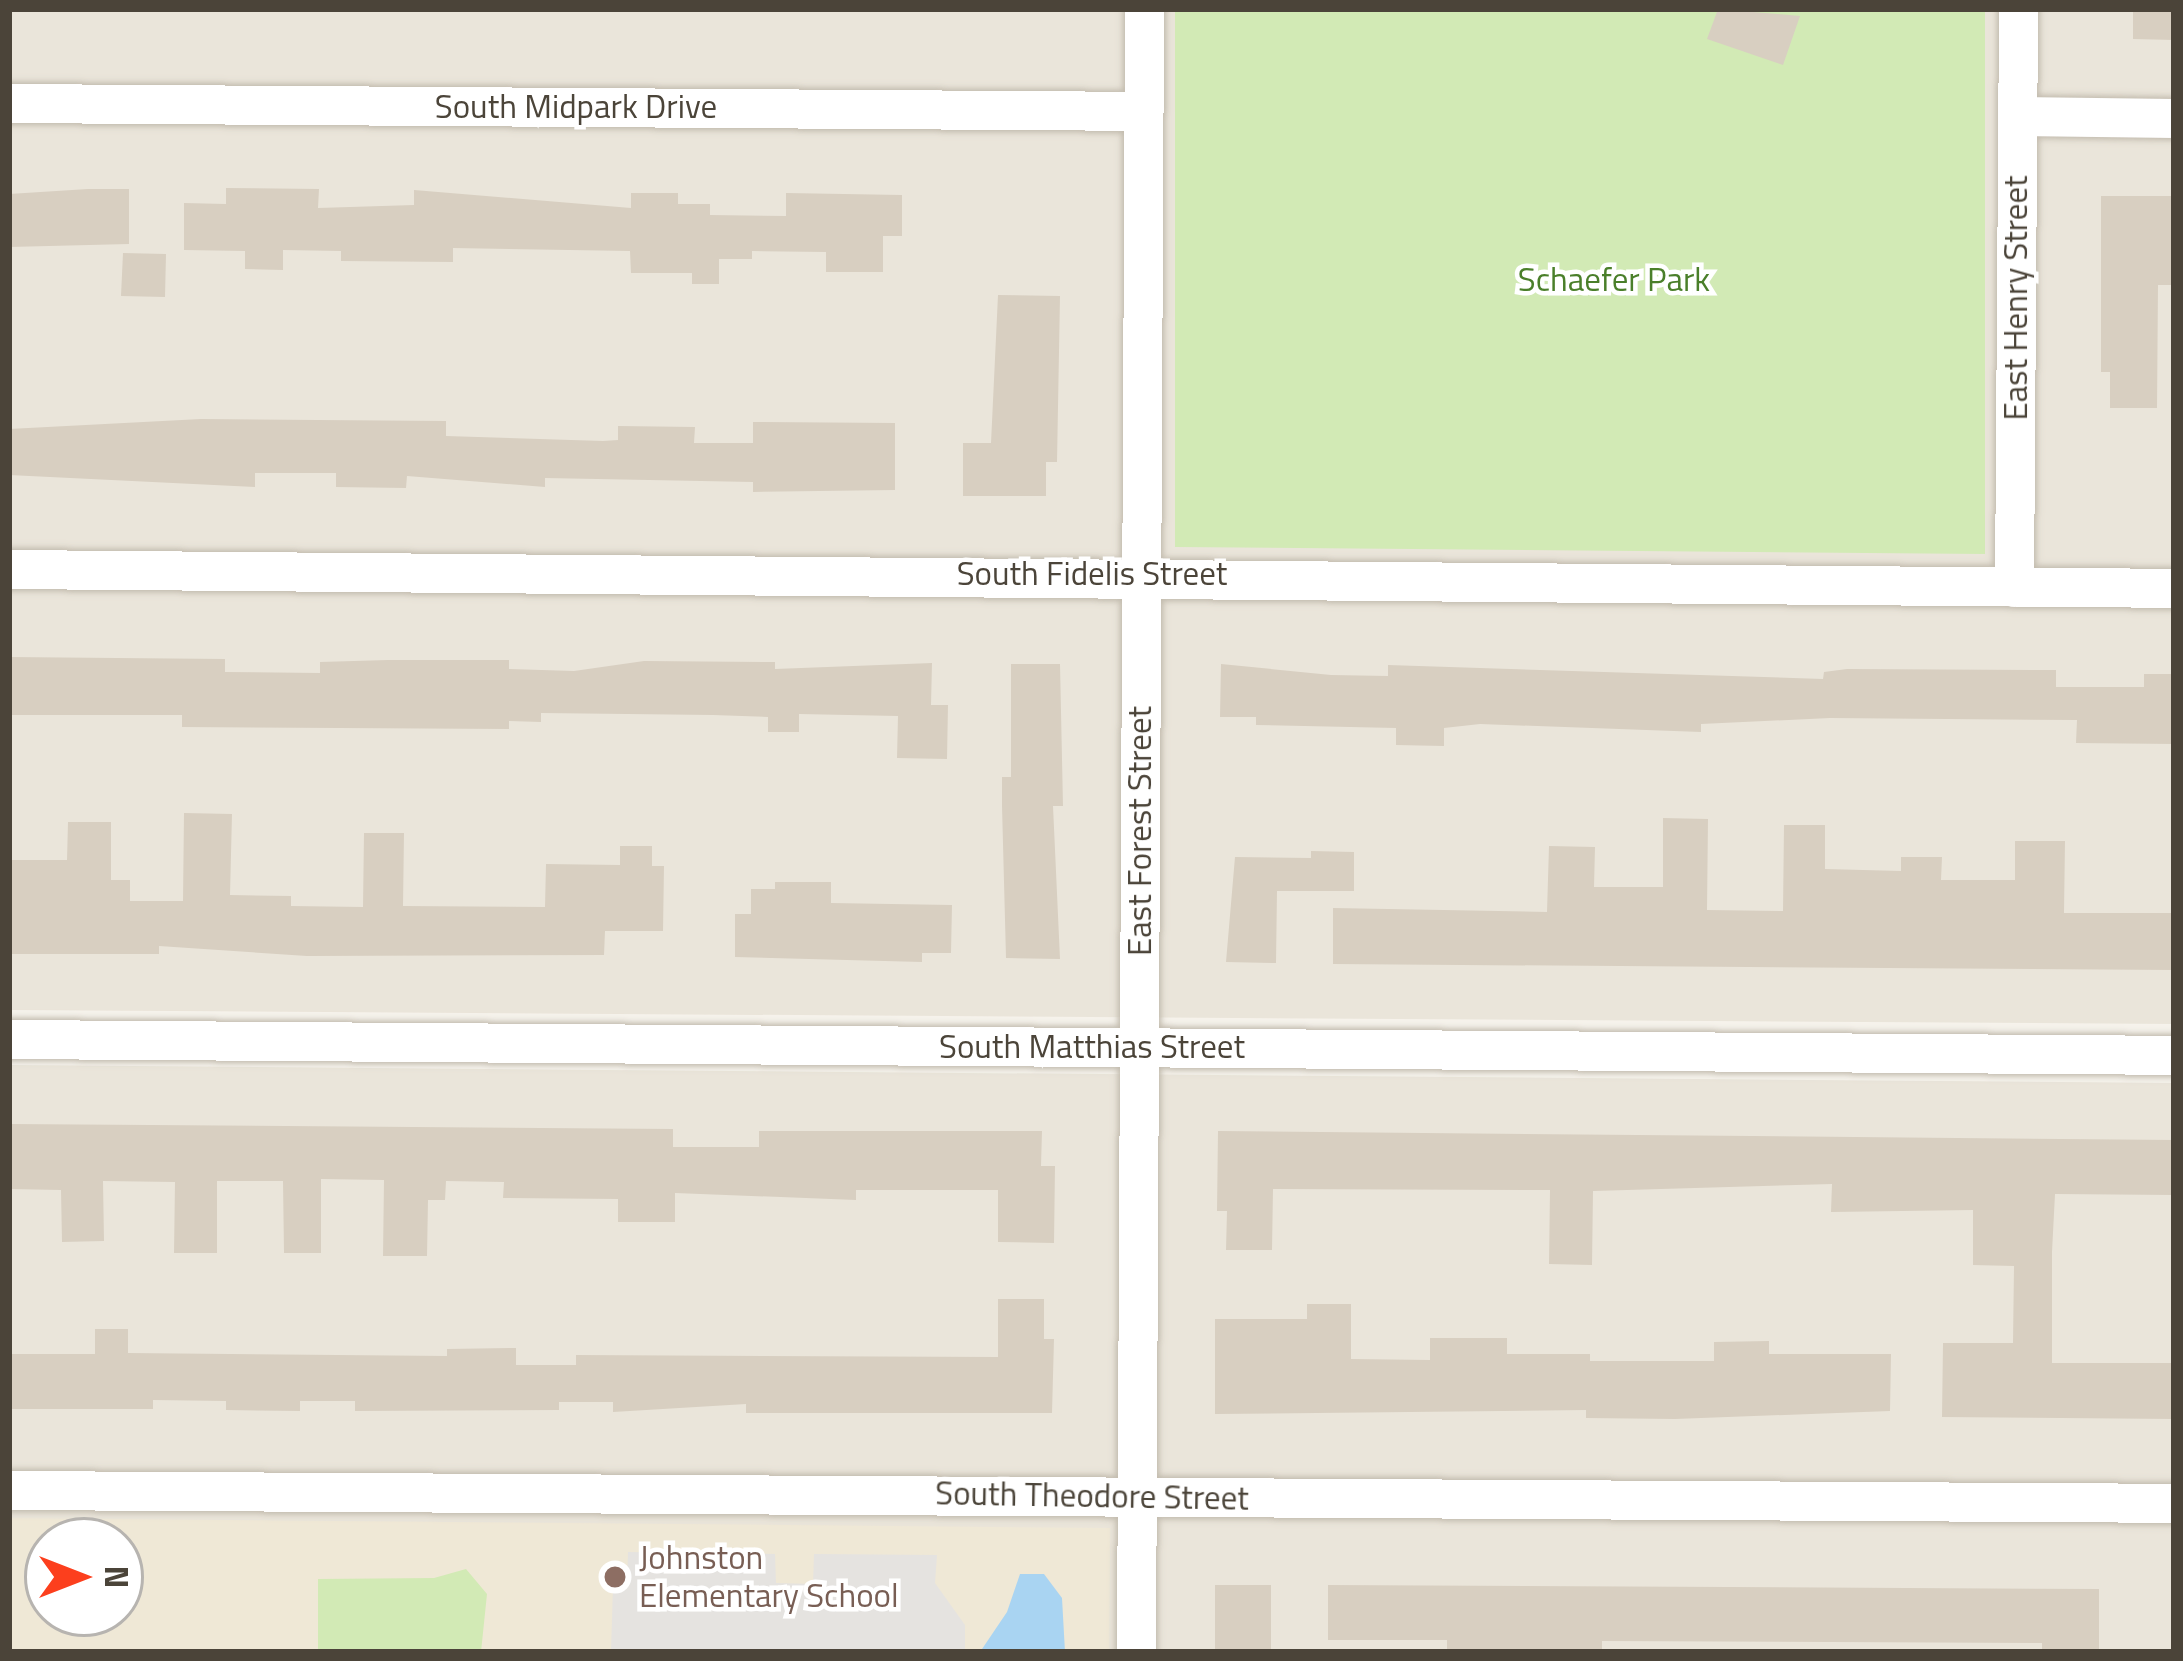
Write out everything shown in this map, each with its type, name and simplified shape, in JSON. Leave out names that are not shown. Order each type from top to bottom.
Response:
[{"type":"street","name":"East Forest Street","points":[[1136,1652],[1144,9]]},
{"type":"street","name":"East Henry Street","points":[[2014,587],[2018,9]]},
{"type":"street","name":"South Midpark Drive","points":[[9,103],[1143,111]]},
{"type":"street","points":[[2018,116],[2174,118]]},
{"type":"street","name":"South Fidelis Street","points":[[9,569],[1142,574],[2174,588]]},
{"type":"street","name":"South Matthias Street","points":[[9,1039],[2174,1055]]},
{"type":"street","name":"South Theodore Street","points":[[9,1490],[2174,1503]]},
{"type":"shaded area","points":[[9,9],[2174,9],[2174,1024],[9,1010]]},
{"type":"shaded area","points":[[9,1065],[2174,1083],[2174,1652],[9,1652]]},
{"type":"shaded area","name":"Johnston Elementary School","points":[[9,1518],[24,1518],[24,1637],[144,1637],[144,1519],[1110,1528],[1109,1652],[9,1652]]},
{"type":"shaded area","points":[[628,1552],[775,1554],[776,1583],[813,1584],[814,1554],[937,1555],[935,1583],[965,1625],[965,1652],[611,1652],[613,1586],[627,1584]]},
{"type":"green space","name":"Schaefer Park","points":[[1175,9],[1985,9],[1985,554],[1175,547]]},
{"type":"green space","points":[[466,1569],[487,1594],[481,1652],[318,1652],[318,1579],[434,1578]]},
{"type":"water","points":[[1020,1574],[1044,1574],[1062,1598],[1065,1652],[980,1652],[1007,1612]]},
{"type":"building","points":[[1718,9],[1800,16],[1783,65],[1707,39]]},
{"type":"building","points":[[2133,9],[2174,9],[2174,40],[2133,39]]},
{"type":"building","points":[[226,188],[319,189],[318,208],[414,205],[414,190],[631,208],[631,193],[678,193],[678,204],[710,204],[710,215],[786,216],[786,193],[902,195],[902,236],[883,236],[883,272],[826,272],[826,252],[752,251],[752,259],[719,259],[719,284],[692,284],[692,273],[631,273],[630,251],[453,248],[453,262],[341,261],[341,251],[283,250],[283,270],[245,269],[245,251],[184,250],[184,203],[226,204]]},
{"type":"building","points":[[129,189],[129,244],[9,247],[9,194]]},
{"type":"building","points":[[2101,196],[2174,196],[2174,285],[2158,285],[2157,408],[2110,408],[2110,372],[2101,372]]},
{"type":"building","points":[[123,253],[166,254],[165,297],[121,296]]},
{"type":"building","points":[[998,295],[1060,296],[1057,462],[1046,462],[1046,496],[963,496],[963,443],[991,443]]},
{"type":"building","points":[[201,419],[446,421],[446,436],[603,441],[618,440],[618,426],[695,427],[694,443],[753,443],[753,422],[895,423],[895,490],[753,492],[753,482],[545,478],[545,487],[407,476],[406,488],[336,487],[336,473],[255,473],[255,487],[9,475],[9,429]]},
{"type":"building","points":[[9,657],[225,659],[225,672],[320,673],[320,662],[388,660],[509,660],[509,669],[574,671],[644,661],[775,662],[775,669],[932,663],[931,705],[948,705],[947,759],[897,758],[898,716],[799,714],[799,732],[768,732],[768,717],[713,715],[541,713],[541,722],[509,721],[509,729],[182,727],[182,715],[9,715]]},
{"type":"building","points":[[1011,664],[1060,664],[1063,806],[1053,806],[1060,959],[1006,958],[1002,777],[1011,777]]},
{"type":"building","points":[[1221,664],[1388,676],[1388,665],[1823,679],[1824,672],[1847,669],[2056,670],[2056,687],[2144,687],[2144,674],[2174,674],[2174,744],[2076,743],[2077,720],[1830,718],[1701,724],[1701,732],[1480,724],[1444,728],[1444,746],[1396,745],[1396,728],[1256,725],[1256,717],[1220,717]]},
{"type":"building","points":[[184,813],[232,814],[230,895],[291,896],[291,906],[363,907],[364,833],[404,833],[403,906],[545,907],[546,864],[620,865],[620,846],[652,846],[652,866],[664,866],[663,931],[605,931],[604,955],[307,956],[159,946],[159,954],[9,954],[9,860],[67,860],[68,822],[111,822],[111,880],[130,880],[130,901],[183,901]]},
{"type":"building","points":[[1663,818],[1708,819],[1707,910],[1783,911],[1784,825],[1825,825],[1825,869],[1901,871],[1901,857],[1942,857],[1941,880],[2015,880],[2015,841],[2065,841],[2064,913],[2174,913],[2174,970],[1333,964],[1333,908],[1547,912],[1549,846],[1595,847],[1594,887],[1663,887]]},
{"type":"building","points":[[1311,851],[1354,852],[1354,891],[1277,891],[1276,963],[1226,962],[1235,857],[1311,858]]},
{"type":"building","points":[[775,882],[831,882],[831,903],[952,905],[951,953],[922,953],[922,962],[735,957],[735,914],[751,914],[751,889],[775,889]]},
{"type":"building","points":[[9,1124],[673,1129],[673,1147],[759,1147],[759,1131],[1042,1131],[1041,1166],[1055,1166],[1054,1243],[998,1242],[998,1190],[856,1190],[856,1200],[675,1193],[675,1222],[618,1222],[618,1199],[503,1198],[504,1182],[446,1181],[445,1200],[428,1200],[427,1256],[383,1256],[384,1180],[321,1179],[321,1253],[284,1253],[283,1181],[217,1181],[217,1253],[174,1253],[175,1182],[103,1181],[104,1241],[62,1242],[61,1190],[9,1189]]},
{"type":"building","points":[[1218,1131],[2174,1140],[2174,1195],[2055,1194],[2052,1363],[2174,1363],[2174,1419],[1942,1417],[1943,1343],[2013,1343],[2014,1266],[1973,1265],[1973,1210],[1831,1212],[1832,1184],[1593,1191],[1592,1265],[1549,1264],[1550,1190],[1273,1189],[1272,1250],[1226,1250],[1227,1211],[1217,1211]]},
{"type":"building","points":[[998,1299],[1044,1299],[1044,1339],[1054,1339],[1052,1413],[746,1413],[746,1404],[613,1412],[613,1402],[559,1402],[559,1410],[355,1411],[355,1401],[300,1401],[300,1411],[226,1410],[226,1401],[153,1400],[153,1409],[9,1409],[9,1354],[95,1354],[95,1329],[128,1329],[128,1353],[447,1356],[447,1349],[516,1348],[516,1365],[576,1365],[576,1355],[998,1357]]},
{"type":"building","points":[[1307,1304],[1351,1304],[1351,1359],[1430,1360],[1430,1338],[1507,1338],[1507,1354],[1590,1354],[1590,1361],[1714,1361],[1714,1342],[1769,1341],[1769,1354],[1891,1354],[1890,1411],[1675,1419],[1586,1418],[1586,1410],[1215,1414],[1215,1319],[1307,1319]]},
{"type":"building","points":[[1215,1585],[1271,1585],[1271,1652],[1215,1652]]},
{"type":"building","points":[[1328,1585],[2099,1589],[2099,1652],[2042,1652],[2042,1643],[1602,1641],[1602,1652],[1447,1652],[1447,1640],[1328,1640]]},
{"type":"place","name":"Johnston Elementary School","points":[[615,1577]]}]
